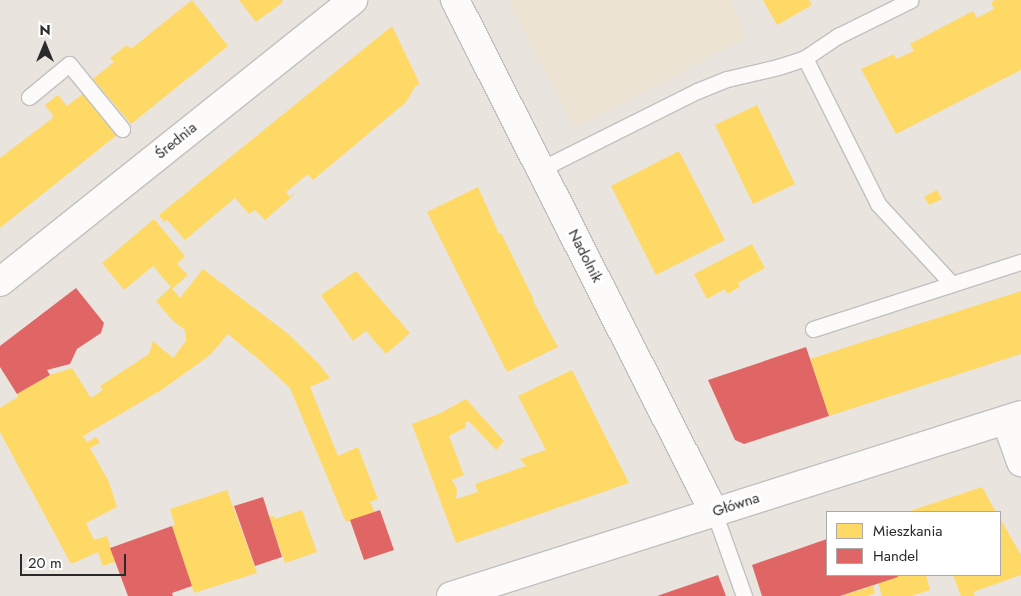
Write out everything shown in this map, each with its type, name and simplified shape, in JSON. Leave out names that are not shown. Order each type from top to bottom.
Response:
[{"type":"street","name":"Średnia","points":[[0,282],[353,0]]},
{"type":"street","name":"Nadolnik","points":[[455,0],[714,512]]},
{"type":"street","name":"Główna","points":[[451,596],[1013,417]]},
{"type":"street","points":[[1013,417],[1021,462]]},
{"type":"lane","points":[[541,169],[697,91],[727,79],[778,67],[805,58],[838,36],[911,0]]},
{"type":"lane","points":[[805,58],[878,204],[952,284]]},
{"type":"lane","points":[[30,96],[69,64],[122,130]]},
{"type":"lane","points":[[813,329],[1021,262]]},
{"type":"lane","points":[[714,512],[744,596]]},
{"type":"shaded area","points":[[508,0],[731,0],[747,38],[574,127]]},
{"type":"building: Mieszkania","points":[[192,0],[228,46],[131,124],[93,79],[114,62],[110,58],[127,45],[131,49]]},
{"type":"building: Mieszkania","points":[[239,0],[282,0],[283,2],[256,22]]},
{"type":"building: Mieszkania","points":[[763,0],[809,0],[812,5],[777,25]]},
{"type":"building: Mieszkania","points":[[995,0],[1021,0],[1021,70],[896,134],[861,69],[894,54],[896,59],[914,51],[910,44],[973,11],[977,18],[994,9],[991,2]]},
{"type":"building: Mieszkania","points":[[392,26],[418,80],[419,86],[416,85],[406,102],[313,180],[308,174],[286,192],[290,197],[294,195],[265,220],[255,210],[249,214],[235,198],[185,240],[167,220],[164,222],[159,215]]},
{"type":"building: Mieszkania","points":[[84,93],[117,135],[0,228],[0,158],[54,117],[45,105],[58,95],[67,106]]},
{"type":"building: Mieszkania","points":[[757,105],[795,184],[753,204],[715,125]]},
{"type":"building: Mieszkania","points":[[679,151],[725,240],[656,275],[611,186]]},
{"type":"building: Mieszkania","points":[[478,187],[499,234],[501,233],[533,301],[558,347],[507,372],[427,212]]},
{"type":"building: Mieszkania","points":[[937,190],[942,199],[929,205],[924,197]]},
{"type":"building: Mieszkania","points":[[154,219],[185,256],[177,264],[188,275],[172,289],[180,298],[203,269],[287,333],[318,363],[330,378],[310,387],[338,456],[358,447],[378,499],[370,502],[375,512],[346,522],[290,388],[228,334],[210,355],[163,389],[83,436],[87,442],[96,437],[100,443],[90,448],[109,482],[117,507],[86,523],[94,540],[107,536],[115,562],[103,566],[98,552],[71,564],[0,432],[0,408],[18,397],[17,394],[50,375],[72,368],[91,398],[103,390],[100,386],[149,354],[153,341],[173,358],[186,341],[185,330],[172,320],[156,301],[171,287],[153,266],[124,290],[102,263]]},
{"type":"building: Mieszkania","points":[[752,244],[765,268],[738,283],[740,287],[727,294],[725,289],[707,299],[694,274]]},
{"type":"building: Mieszkania","points":[[356,271],[410,333],[386,354],[366,331],[353,341],[321,295]]},
{"type":"building: Mieszkania","points":[[1021,291],[1021,354],[829,416],[810,359]]},
{"type":"building: Mieszkania","points":[[572,370],[629,483],[456,543],[412,424],[441,413],[466,399],[504,441],[496,450],[469,421],[465,423],[466,427],[449,436],[464,475],[452,480],[457,489],[456,499],[478,492],[475,484],[526,466],[520,459],[546,450],[518,396]]},
{"type":"building: Mieszkania","points":[[982,487],[995,511],[910,511]]},
{"type":"building: Mieszkania","points":[[227,490],[257,573],[194,593],[172,526],[175,525],[170,509]]},
{"type":"building: Mieszkania","points":[[302,510],[317,552],[285,563],[269,517],[273,516],[275,519]]},
{"type":"building: Mieszkania","points":[[1001,520],[1021,555],[1021,575],[973,592],[975,596],[961,596],[953,576],[1001,576]]},
{"type":"building: Mieszkania","points":[[926,576],[930,590],[911,596],[882,596],[878,583],[898,577]]},
{"type":"building: Mieszkania","points":[[873,586],[875,593],[867,596],[841,596]]},
{"type":"building: Handel","points":[[76,288],[104,323],[101,333],[77,349],[70,364],[47,370],[50,375],[17,394],[0,367],[0,346]]},
{"type":"building: Handel","points":[[806,347],[829,416],[744,444],[735,440],[708,380]]},
{"type":"building: Handel","points":[[263,497],[282,557],[255,566],[234,506]]},
{"type":"building: Handel","points":[[380,510],[394,550],[364,560],[350,520]]},
{"type":"building: Handel","points":[[172,526],[192,586],[172,593],[173,596],[128,596],[110,548]]},
{"type":"building: Handel","points":[[826,539],[826,576],[898,577],[840,596],[762,596],[752,565]]},
{"type":"building: Handel","points":[[718,575],[726,596],[657,596]]}]
